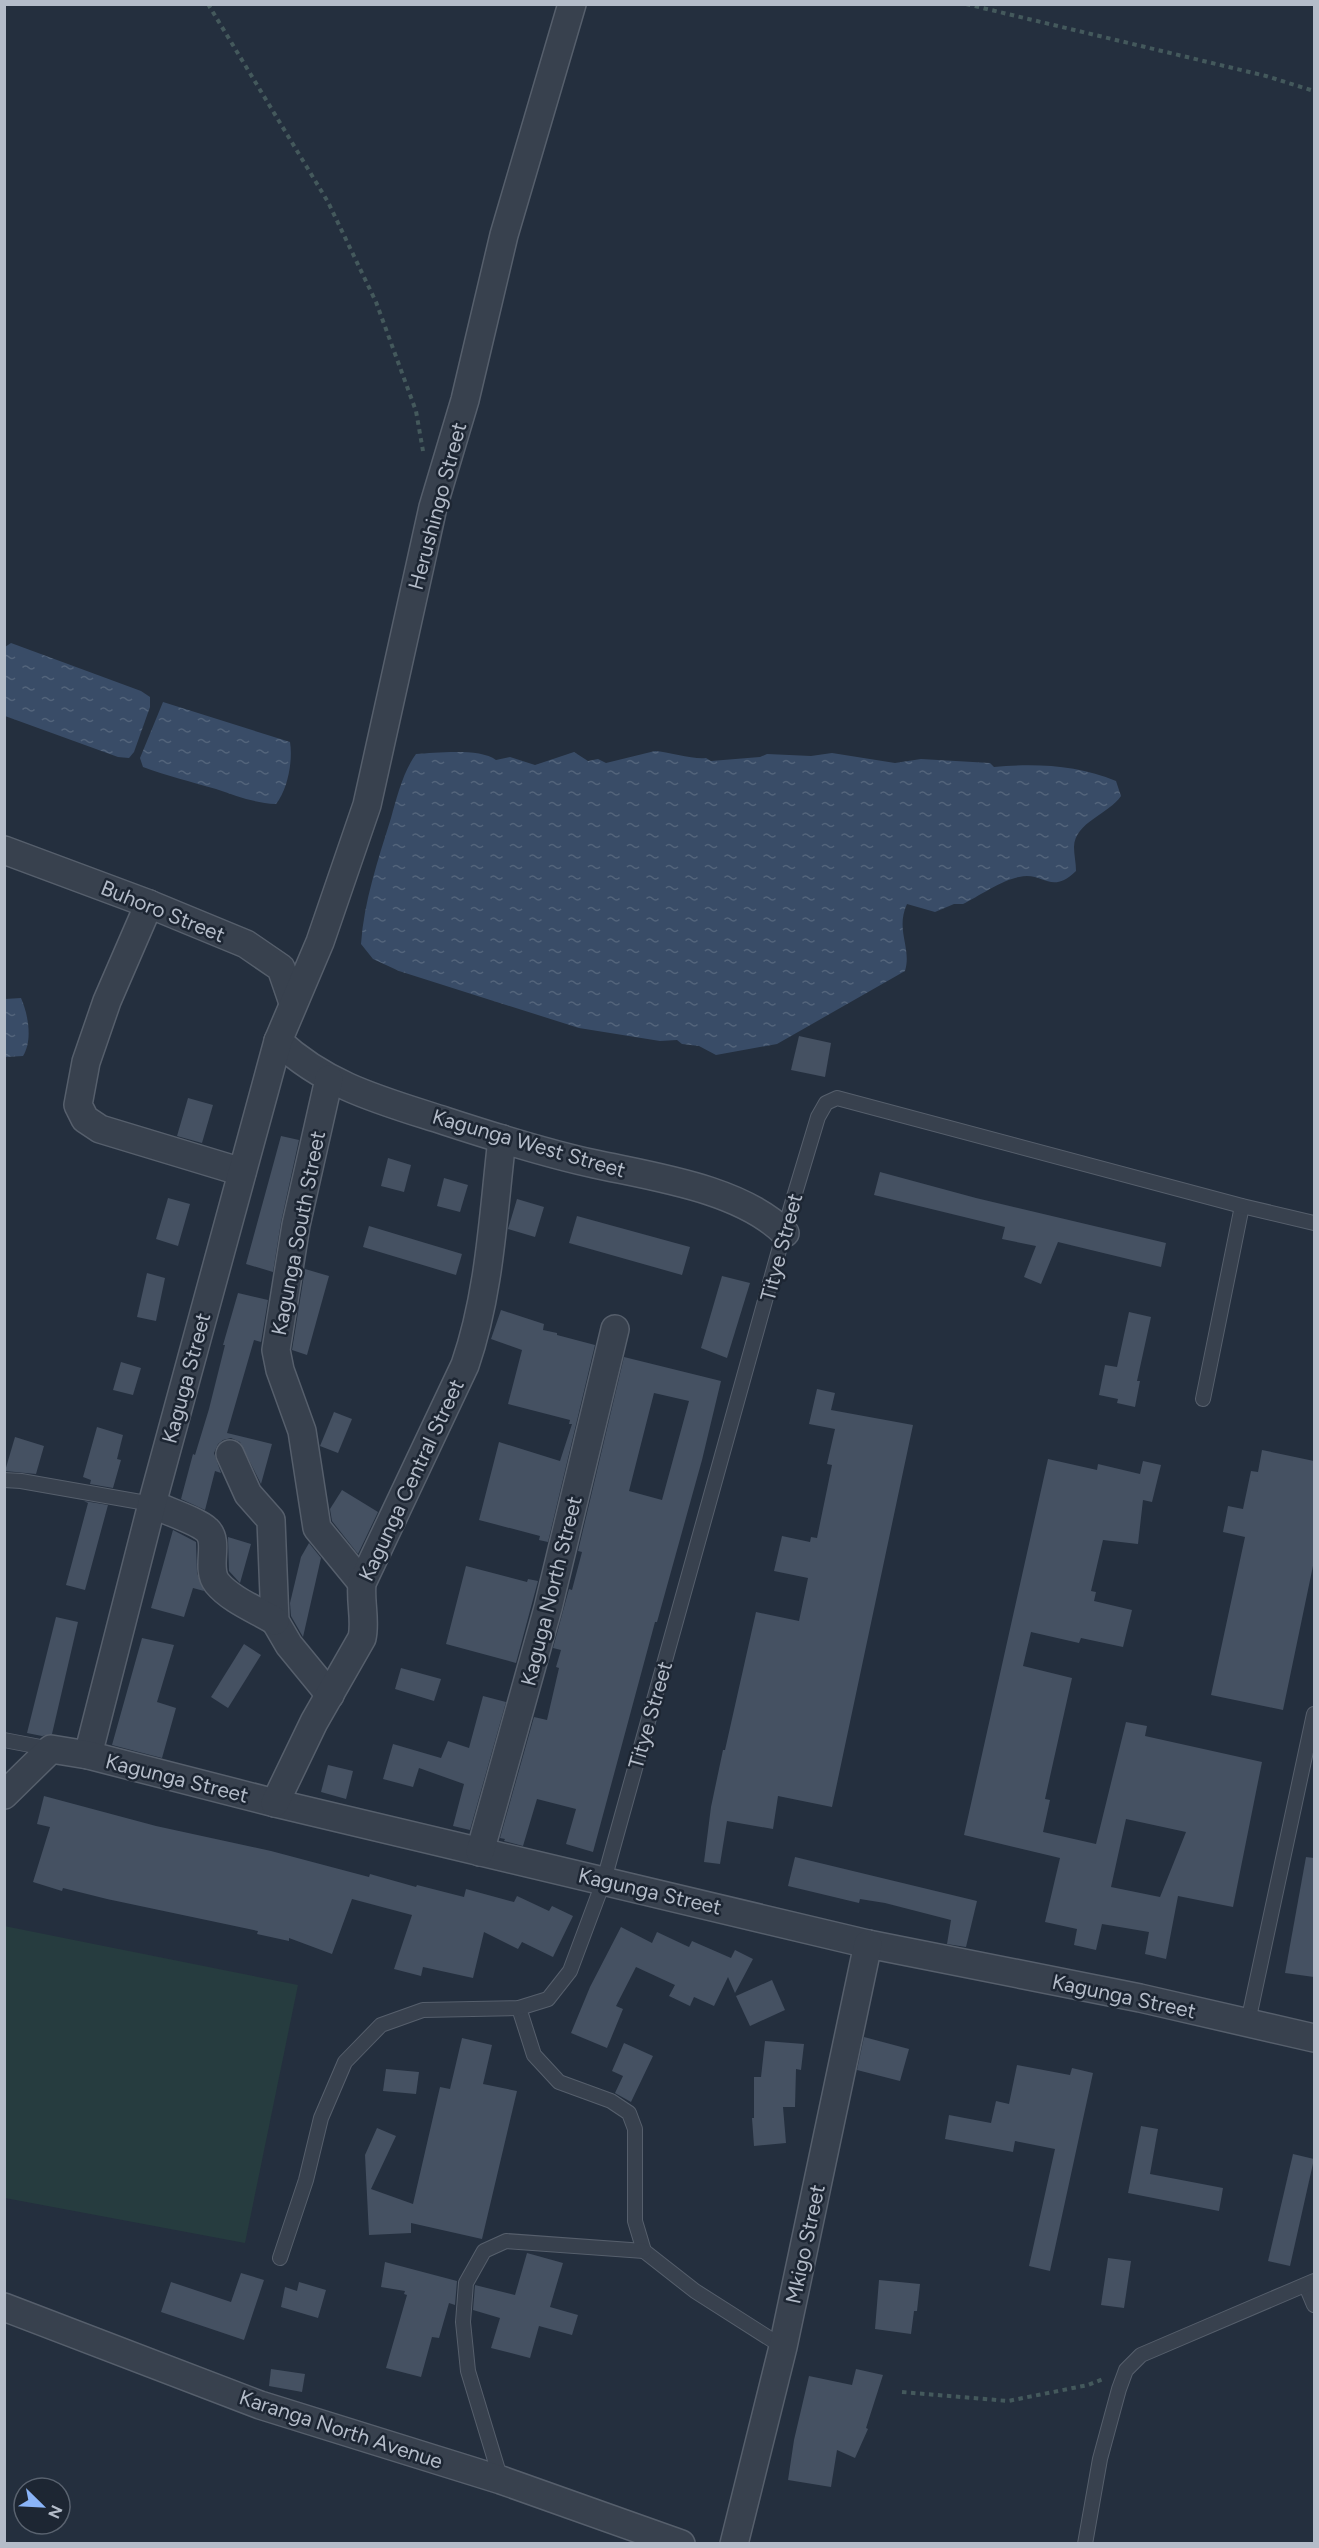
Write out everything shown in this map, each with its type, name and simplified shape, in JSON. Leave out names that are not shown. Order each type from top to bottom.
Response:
[{"type":"street","name":"Herushingo Street","points":[[293,1004],[320,942],[367,805],[433,507],[465,400],[504,235],[572,4]]},
{"type":"street","name":"Buhoro Street","points":[[4,850],[149,903],[246,944],[281,968],[293,1004]]},
{"type":"street","points":[[149,903],[93,1041],[86,1062],[78,1105],[85,1119],[100,1129],[242,1172]]},
{"type":"street","name":"Kaguga Street","points":[[88,1755],[152,1504],[242,1172],[278,1041],[293,1004]]},
{"type":"street","name":"Kagunga West Street","points":[[278,1041],[300,1062],[329,1079],[361,1093],[502,1139],[733,1199],[770,1219],[785,1233]]},
{"type":"street","name":"Kagunga South Street","points":[[329,1079],[296,1225],[276,1350],[280,1370],[302,1431],[317,1528],[362,1583]]},
{"type":"street","name":"Kagunga Central Street","points":[[275,1803],[362,1638],[364,1628],[360,1600],[362,1583],[465,1365],[477,1330],[502,1139]]},
{"type":"street","name":"Kaguga North Street","points":[[480,1852],[548,1608],[615,1329]]},
{"type":"street","points":[[230,1454],[248,1494],[271,1520],[275,1621],[289,1645],[330,1695]]},
{"type":"street","points":[[152,1504],[207,1530],[212,1538],[211,1567],[216,1582],[231,1595],[275,1621]]},
{"type":"street","points":[[4,1795],[51,1749]]},
{"type":"street","name":"Kagunga Street","points":[[51,1749],[88,1755],[275,1803],[868,1944],[1248,2022],[1314,2038]]},
{"type":"street","name":"Mkigo Street","points":[[734,2544],[783,2347],[868,1944]]},
{"type":"street","name":"Karanga North Avenue","points":[[4,2307],[260,2405],[501,2480],[681,2544]]},
{"type":"lane","name":"Titye Street","points":[[280,2258],[306,2180],[321,2118],[345,2062],[381,2025],[423,2010],[519,2008],[548,1999],[570,1971],[604,1880],[818,1117],[826,1103],[837,1098],[1242,1206],[1314,1223]]},
{"type":"lane","points":[[1203,1400],[1242,1206]]},
{"type":"lane","points":[[4,1480],[152,1504]]},
{"type":"lane","points":[[1248,2022],[1314,1714]]},
{"type":"lane","points":[[4,1740],[51,1749]]},
{"type":"lane","points":[[519,2008],[534,2055],[559,2082],[610,2101],[629,2113],[635,2129],[635,2222],[644,2251]]},
{"type":"lane","points":[[501,2480],[468,2371],[463,2322],[466,2283],[484,2251],[506,2241],[644,2251],[694,2290],[783,2347]]},
{"type":"lane","points":[[1085,2544],[1100,2459],[1126,2370],[1141,2355],[1310,2283],[1314,2305]]},
{"type":"path","points":[[208,4],[328,202],[376,302],[416,411],[423,454]]},
{"type":"path","points":[[966,4],[1266,76],[1314,91]]},
{"type":"path","points":[[903,2392],[1008,2401],[1088,2385],[1126,2370]]},
{"type":"green space","points":[[4,1926],[298,1985],[245,2243],[5,2198]]},
{"type":"water","points":[[11,643],[141,691],[150,697],[150,707],[134,752],[129,758],[118,757],[5,716],[5,647]]},
{"type":"water","points":[[163,702],[290,742],[289,774],[284,791],[276,804],[246,799],[143,767],[140,758]]},
{"type":"water","points":[[655,751],[706,758],[711,761],[760,757],[767,754],[811,756],[832,753],[895,763],[921,759],[990,763],[994,767],[1056,766],[1087,771],[1116,781],[1121,796],[1080,831],[1074,847],[1076,871],[1060,882],[1028,876],[1013,878],[963,904],[954,904],[935,912],[907,904],[903,922],[907,954],[905,971],[777,1044],[716,1055],[699,1046],[682,1044],[677,1040],[660,1041],[579,1028],[399,971],[373,959],[361,944],[368,896],[401,785],[416,754],[446,752],[480,754],[496,760],[510,757],[535,765],[574,752],[588,761],[598,759],[606,763]]},
{"type":"water","points":[[21,998],[26,1012],[29,1035],[26,1050],[23,1056],[5,1057],[5,999]]},
{"type":"building","points":[[799,1036],[831,1043],[825,1077],[791,1070]]},
{"type":"building","points":[[188,1098],[213,1105],[202,1143],[177,1136]]},
{"type":"building","points":[[281,1136],[299,1140],[281,1222],[273,1272],[246,1264]]},
{"type":"building","points":[[388,1158],[411,1165],[404,1192],[381,1186]]},
{"type":"building","points":[[880,1172],[976,1198],[1166,1243],[1161,1267],[1058,1242],[1041,1284],[1024,1277],[1036,1246],[1002,1239],[1005,1227],[874,1195]]},
{"type":"building","points":[[444,1178],[468,1185],[460,1212],[437,1206]]},
{"type":"building","points":[[168,1198],[190,1204],[178,1246],[156,1239]]},
{"type":"building","points":[[517,1199],[544,1207],[535,1237],[508,1229]]},
{"type":"building","points":[[577,1216],[690,1247],[682,1275],[569,1243]]},
{"type":"building","points":[[369,1226],[462,1254],[456,1275],[363,1247]]},
{"type":"building","points":[[305,1269],[329,1276],[307,1355],[292,1350]]},
{"type":"building","points":[[147,1273],[165,1278],[156,1321],[137,1317]]},
{"type":"building","points":[[722,1276],[750,1283],[727,1358],[701,1348]]},
{"type":"building","points":[[238,1293],[268,1300],[261,1342],[254,1340],[227,1433],[272,1444],[261,1484],[240,1442],[231,1438],[218,1444],[214,1453],[221,1473],[215,1471],[205,1510],[181,1499],[193,1454],[195,1455],[209,1409],[225,1345],[223,1345]]},
{"type":"building","points":[[501,1310],[544,1324],[543,1330],[595,1345],[548,1542],[539,1540],[540,1536],[479,1520],[499,1442],[560,1461],[572,1424],[569,1424],[570,1420],[508,1404],[522,1350],[491,1339]]},
{"type":"building","points":[[1129,1312],[1151,1317],[1137,1381],[1140,1381],[1135,1407],[1117,1403],[1118,1399],[1099,1395],[1105,1365],[1117,1367]]},
{"type":"building","points":[[624,1357],[721,1381],[702,1460],[657,1622],[655,1622],[593,1852],[566,1844],[576,1809],[537,1799],[523,1846],[500,1838],[534,1717],[547,1720],[561,1650],[553,1648],[582,1552],[578,1551]],"holes":[[[654,1393],[689,1401],[662,1500],[629,1491]]]},
{"type":"building","points":[[121,1362],[141,1368],[133,1395],[113,1390]]},
{"type":"building","points":[[817,1389],[835,1393],[831,1410],[913,1425],[832,1807],[778,1796],[773,1829],[727,1821],[720,1864],[704,1862],[711,1807],[756,1612],[799,1621],[808,1578],[774,1571],[782,1536],[810,1542],[811,1537],[817,1538],[832,1465],[827,1464],[835,1429],[809,1424]]},
{"type":"building","points":[[334,1412],[352,1419],[338,1453],[320,1446]]},
{"type":"building","points":[[97,1427],[123,1435],[117,1459],[121,1460],[113,1488],[90,1484],[91,1480],[83,1477]]},
{"type":"building","points":[[15,1437],[44,1446],[36,1474],[5,1471]]},
{"type":"building","points":[[1262,1450],[1314,1461],[1314,1561],[1283,1710],[1211,1695],[1245,1537],[1223,1532],[1228,1506],[1243,1509],[1251,1471],[1258,1472]]},
{"type":"building","points":[[1048,1459],[1097,1470],[1098,1464],[1140,1474],[1143,1461],[1161,1465],[1152,1502],[1143,1500],[1138,1544],[1103,1540],[1091,1591],[1096,1592],[1094,1601],[1132,1610],[1123,1647],[1081,1638],[1079,1643],[1031,1632],[1023,1666],[1072,1678],[1045,1799],[1050,1800],[1043,1832],[1096,1844],[1126,1722],[1147,1726],[1145,1736],[1262,1762],[1233,1907],[1178,1896],[1166,1959],[1145,1954],[1149,1932],[1102,1924],[1096,1950],[1074,1945],[1077,1929],[1045,1922],[1060,1858],[964,1835]],"holes":[[[1126,1819],[1186,1832],[1160,1897],[1111,1887]]]},
{"type":"building","points":[[342,1490],[378,1512],[358,1554],[332,1521],[330,1509]]},
{"type":"building","points":[[84,1501],[108,1505],[85,1590],[66,1585],[88,1503]]},
{"type":"building","points":[[173,1530],[196,1542],[197,1573],[204,1591],[193,1588],[184,1617],[151,1608]]},
{"type":"building","points":[[228,1537],[251,1544],[240,1583],[229,1571]]},
{"type":"building","points":[[309,1543],[321,1558],[303,1637],[291,1616],[290,1603],[301,1557]]},
{"type":"building","points":[[466,1566],[527,1582],[528,1579],[538,1581],[516,1663],[446,1644]]},
{"type":"building","points":[[56,1617],[78,1622],[52,1734],[42,1736],[27,1733]]},
{"type":"building","points":[[142,1638],[174,1645],[157,1702],[176,1708],[162,1758],[112,1745]]},
{"type":"building","points":[[244,1644],[261,1655],[228,1708],[211,1697]]},
{"type":"building","points":[[401,1668],[441,1679],[434,1701],[395,1689]]},
{"type":"building","points":[[483,1696],[506,1702],[470,1830],[453,1826],[464,1784],[419,1768],[413,1787],[383,1779],[393,1744],[441,1758],[448,1741],[469,1748]]},
{"type":"building","points":[[328,1765],[353,1771],[346,1799],[321,1792]]},
{"type":"building","points":[[44,1796],[156,1826],[271,1851],[369,1877],[370,1874],[416,1887],[417,1885],[464,1897],[466,1889],[514,1902],[517,1896],[549,1911],[552,1906],[573,1916],[553,1957],[522,1942],[518,1949],[484,1932],[473,1978],[423,1967],[421,1976],[394,1969],[412,1915],[352,1899],[332,1954],[289,1938],[289,1941],[257,1934],[258,1931],[63,1888],[62,1891],[33,1882],[50,1827],[37,1824]]},
{"type":"building","points":[[795,1857],[977,1901],[966,1947],[947,1944],[951,1920],[885,1903],[860,1899],[859,1903],[788,1886]]},
{"type":"building","points":[[1306,1857],[1314,1858],[1314,1977],[1285,1973]]},
{"type":"building","points":[[621,1927],[652,1943],[657,1932],[689,1947],[692,1941],[731,1958],[735,1950],[753,1959],[735,1993],[728,1977],[714,2006],[694,1997],[690,2006],[669,1996],[675,1985],[636,1967],[616,2006],[623,2009],[607,2048],[571,2033],[590,1987]]},
{"type":"building","points":[[772,1980],[785,2010],[750,2026],[736,1996]]},
{"type":"building","points":[[864,2037],[909,2049],[900,2081],[857,2070]]},
{"type":"building","points":[[462,2038],[492,2045],[483,2084],[517,2091],[482,2239],[411,2223],[411,2233],[369,2235],[365,2155],[377,2128],[396,2136],[371,2189],[413,2204],[440,2087],[450,2089]]},
{"type":"building","points":[[765,2041],[804,2044],[801,2070],[796,2069],[795,2107],[783,2107],[786,2143],[754,2146],[752,2118],[754,2118],[754,2077],[761,2077]]},
{"type":"building","points":[[624,2043],[653,2056],[631,2102],[615,2093],[623,2076],[612,2071]]},
{"type":"building","points":[[1017,2065],[1070,2075],[1072,2068],[1093,2073],[1050,2271],[1029,2266],[1055,2149],[1015,2141],[1013,2152],[945,2139],[949,2115],[991,2123],[996,2101],[1009,2104]]},
{"type":"building","points":[[386,2069],[419,2072],[416,2094],[383,2091]]},
{"type":"building","points":[[1141,2126],[1158,2129],[1150,2174],[1223,2188],[1219,2211],[1128,2193]]},
{"type":"building","points":[[1293,2154],[1314,2159],[1290,2266],[1268,2261]]},
{"type":"building","points":[[527,2253],[563,2263],[550,2307],[578,2315],[572,2335],[539,2326],[530,2358],[491,2348],[500,2318],[473,2310],[475,2285],[515,2295]]},
{"type":"building","points":[[1108,2258],[1131,2261],[1124,2308],[1101,2305]]},
{"type":"building","points":[[385,2262],[457,2281],[455,2305],[449,2303],[439,2338],[432,2337],[421,2377],[386,2368],[407,2295],[404,2294],[405,2291],[381,2287]]},
{"type":"building","points":[[241,2273],[264,2280],[244,2340],[161,2312],[171,2282],[231,2302]]},
{"type":"building","points":[[879,2280],[920,2284],[917,2311],[914,2311],[911,2334],[875,2329]]},
{"type":"building","points":[[299,2282],[326,2290],[318,2318],[281,2307],[285,2287],[297,2291]]},
{"type":"building","points":[[271,2369],[305,2374],[302,2392],[269,2386]]},
{"type":"building","points":[[856,2369],[883,2375],[866,2428],[868,2429],[855,2458],[837,2450],[831,2487],[788,2480],[794,2440],[809,2376],[852,2385]]}]
